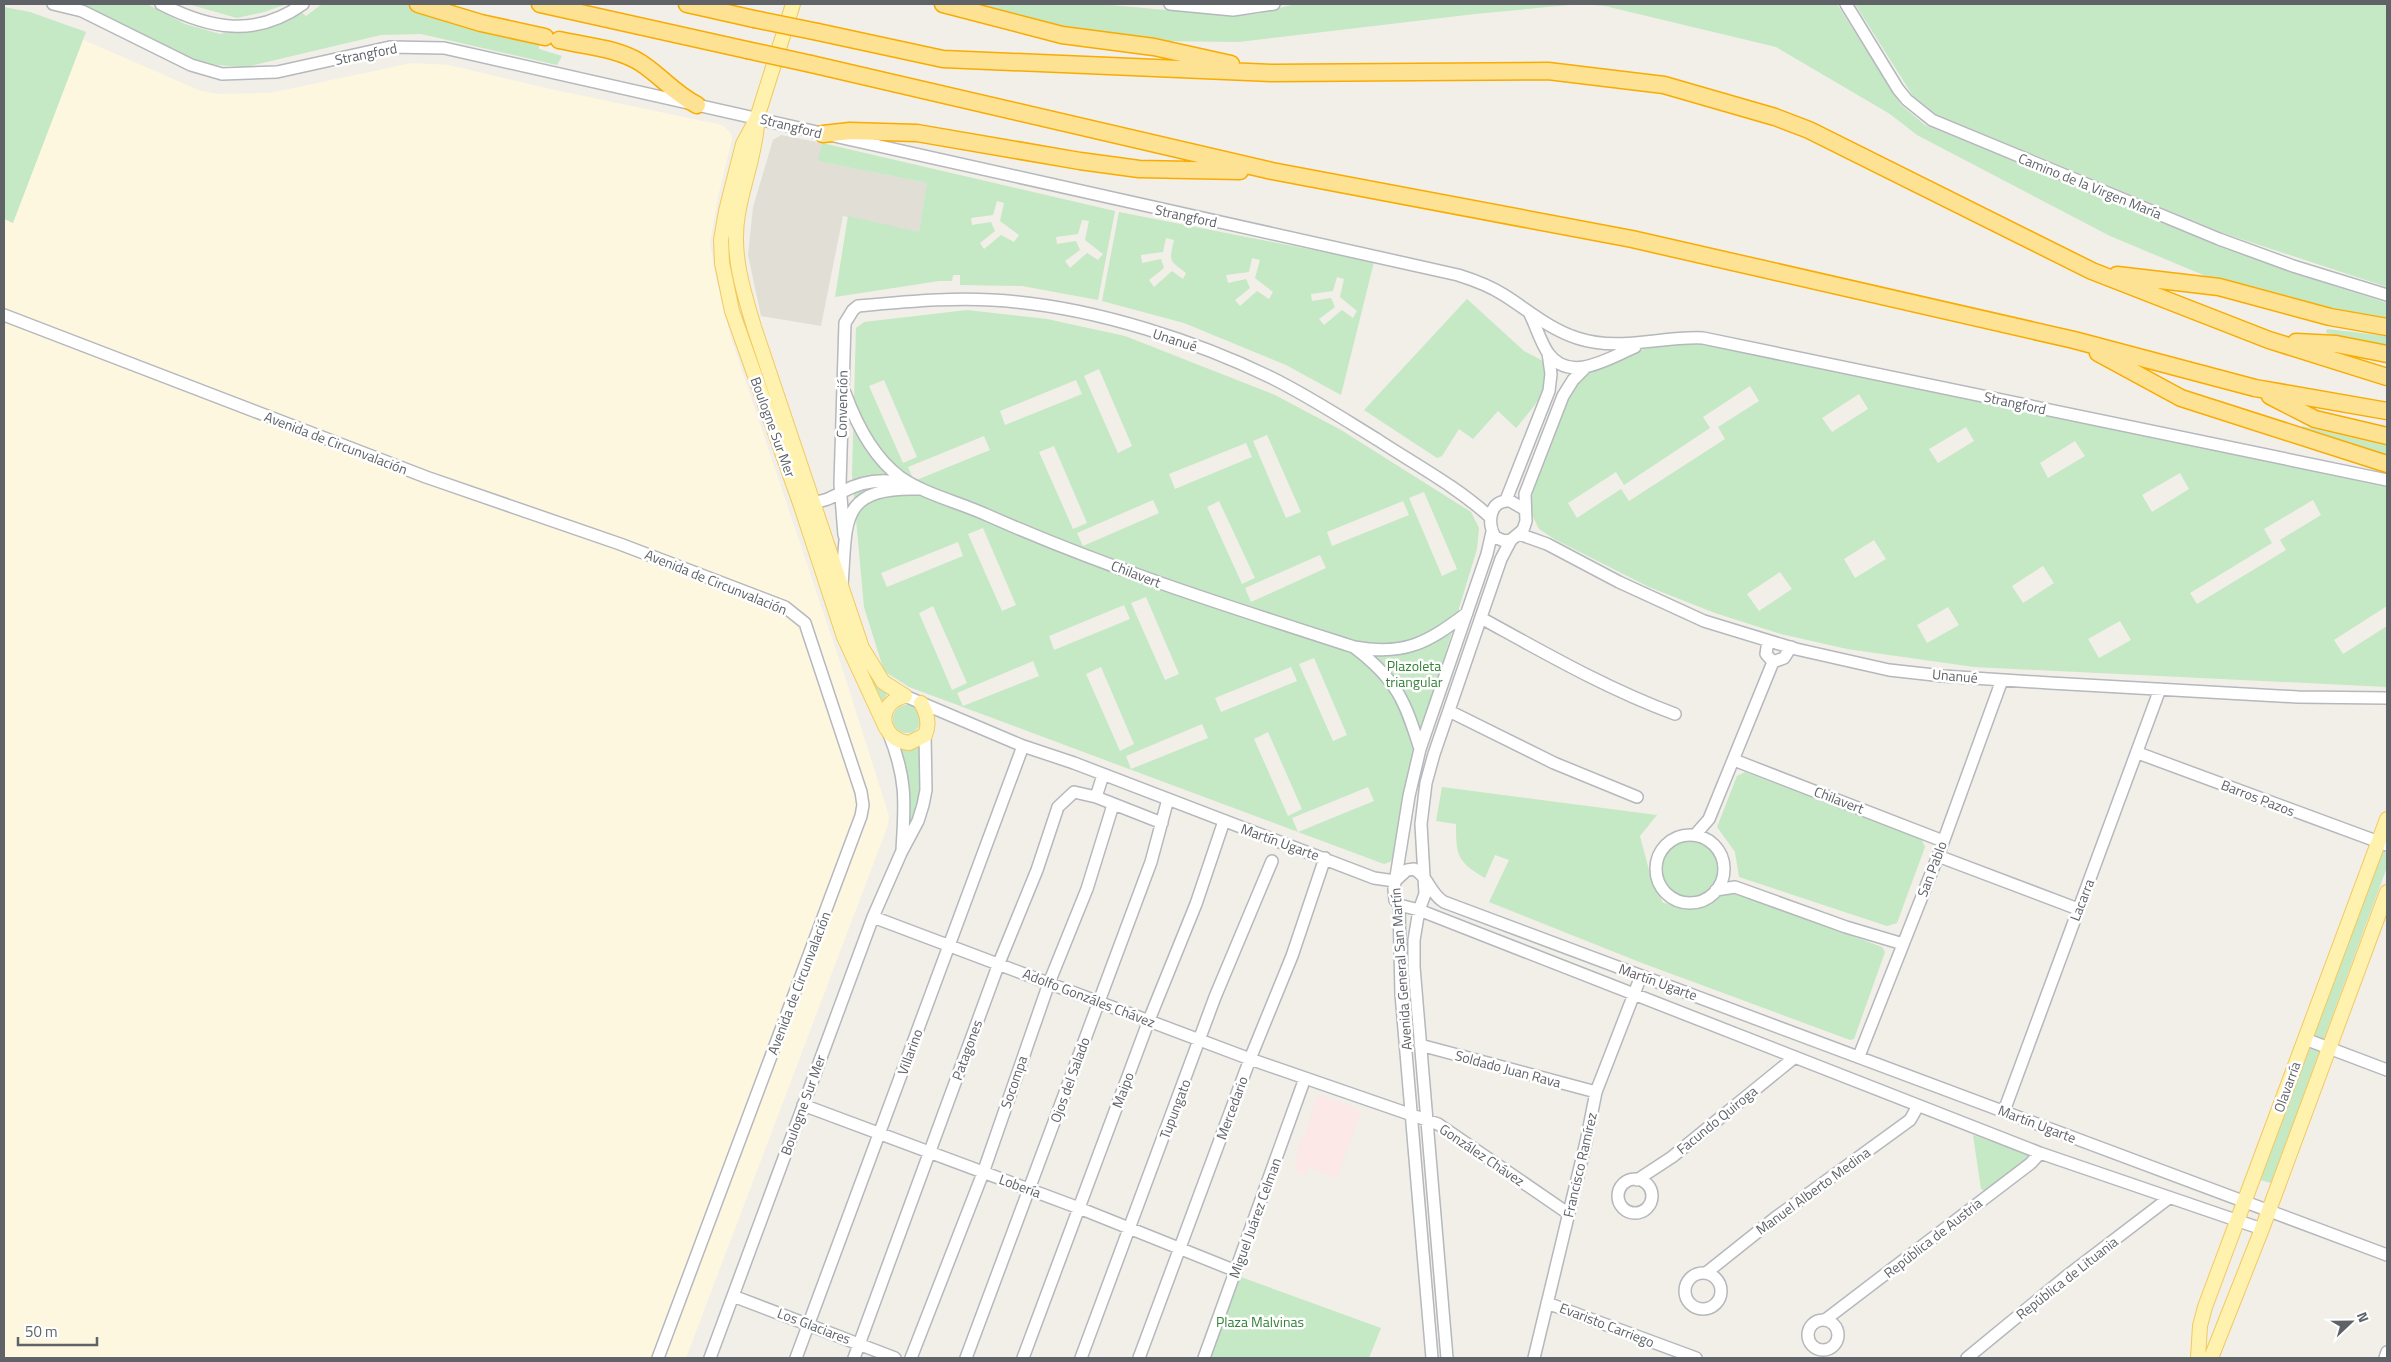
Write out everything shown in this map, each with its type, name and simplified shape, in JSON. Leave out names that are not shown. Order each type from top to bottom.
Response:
[{"type":"highway","points":[[418,4],[481,23],[622,54],[633,58],[682,98],[697,104]]},
{"type":"highway","points":[[540,4],[811,64],[1272,171],[1632,239],[2074,340],[2255,388],[2387,411]]},
{"type":"highway","points":[[687,4],[943,58],[1272,73],[1548,71],[1664,85],[1775,117],[1810,130],[2092,272],[2269,340],[2387,378]]},
{"type":"highway","points":[[943,4],[1062,35],[1154,47],[1272,73]]},
{"type":"highway","points":[[823,134],[850,131],[917,133],[1080,161],[1139,169],[1272,171]]},
{"type":"highway","points":[[2092,272],[2219,287],[2330,317],[2387,327]]},
{"type":"highway","points":[[2074,340],[2181,398],[2387,464]]},
{"type":"highway","points":[[2269,340],[2336,344],[2387,354]]},
{"type":"highway","points":[[2255,388],[2315,419],[2387,436]]},
{"type":"main road","name":"Boulogne Sur Mer","points":[[793,4],[757,118],[743,144],[726,211],[721,240],[727,292],[844,637],[888,731]]},
{"type":"main road","name":"Boulogne Sur Mer","points":[[757,118],[755,147],[738,215],[737,263],[754,327],[862,648],[877,675],[893,690],[906,696]]},
{"type":"main road","points":[[906,696],[898,698],[887,708],[885,713],[888,731],[895,739],[908,743],[926,733],[927,716],[921,703]]},
{"type":"main road","name":"Olavarría","points":[[2198,1358],[2202,1317],[2305,1039],[2383,844],[2387,818]]},
{"type":"main road","name":"Olavarría","points":[[2211,1358],[2262,1230],[2387,892]]},
{"type":"street","name":"Strangford","points":[[53,4],[82,11],[191,65],[222,74],[276,72],[390,47],[444,48],[1458,275],[1502,293],[1530,313],[1578,339],[1615,344],[1641,344],[1672,338],[1703,338],[2387,480]]},
{"type":"street","points":[[65,4],[82,11]]},
{"type":"street","points":[[161,4],[203,22],[240,27],[261,25],[284,16],[302,5]]},
{"type":"street","points":[[1170,4],[1234,7],[1274,4]]},
{"type":"street","name":"Camino de la Virgen María","points":[[1846,4],[1898,89],[1907,100],[1932,120],[2219,239],[2293,266],[2387,295]]},
{"type":"street","name":"Unanué","points":[[848,316],[858,306],[940,299],[1024,303],[1063,309],[1120,323],[1205,350],[1271,378],[1338,415],[1470,498],[1490,517]]},
{"type":"street","points":[[1530,313],[1548,353],[1551,374],[1549,391],[1501,503],[1490,517],[1492,532],[1499,540],[1515,537],[1525,515],[1525,494],[1563,396],[1573,380],[1585,368]]},
{"type":"street","name":"Avenida de Circunvalación","points":[[4,315],[426,477],[620,544],[785,607],[805,623],[861,792],[863,805],[856,832],[658,1358]]},
{"type":"street","name":"Convención","points":[[844,535],[841,492],[843,328],[848,316]]},
{"type":"street","name":"Strangford","points":[[1585,368],[1641,344]]},
{"type":"street","points":[[1548,353],[1560,364],[1567,367],[1585,368]]},
{"type":"street","points":[[842,386],[859,426],[875,449],[899,476],[922,489]]},
{"type":"street","points":[[813,502],[826,500],[861,484],[888,480],[922,489]]},
{"type":"street","points":[[842,589],[844,535],[851,512],[863,499],[887,490],[922,489]]},
{"type":"street","name":"Chilavert","points":[[922,489],[1020,530],[1183,592],[1354,647],[1375,651],[1408,648],[1432,638],[1467,613]]},
{"type":"street","name":"Unanué","points":[[1470,498],[1501,503]]},
{"type":"street","points":[[1501,503],[1516,502],[1525,515]]},
{"type":"street","name":"Unanué","points":[[1525,515],[1547,544]]},
{"type":"street","name":"Avenida General San Martín","points":[[1432,1358],[1401,994],[1399,905],[1395,900],[1395,881],[1409,796],[1420,749],[1487,554],[1492,532]]},
{"type":"street","name":"Unanué","points":[[1515,537],[1547,544],[1704,621],[1768,641],[1889,670],[2002,680],[2298,697],[2387,698]]},
{"type":"street","name":"Avenida General San Martín","points":[[1447,1358],[1414,967],[1414,940],[1419,910],[1425,894],[1420,839],[1426,783],[1501,559],[1515,537]]},
{"type":"street","points":[[1481,618],[1636,700],[1675,714]]},
{"type":"street","points":[[1768,641],[1766,654],[1773,662]]},
{"type":"street","name":"Chilavert","points":[[1354,647],[1374,662],[1396,687],[1410,715],[1420,749]]},
{"type":"street","points":[[1695,835],[1709,819],[1773,662],[1784,658],[1791,647]]},
{"type":"street","name":"San Pablo","points":[[1859,1056],[1938,856],[2002,680]]},
{"type":"street","name":"Lacarra","points":[[2004,1111],[2138,753],[2160,689]]},
{"type":"street","name":"Martín Ugarte","points":[[906,696],[1023,746],[1374,878],[1395,881]]},
{"type":"street","points":[[1449,711],[1554,763],[1637,797]]},
{"type":"street","points":[[926,733],[938,717],[945,714]]},
{"type":"street","name":"Boulogne Sur Mer","points":[[888,731],[897,754],[904,781],[905,795],[901,853]]},
{"type":"street","name":"Boulogne Sur Mer","points":[[710,1358],[873,917],[901,853],[916,827],[926,790],[926,733]]},
{"type":"street","name":"Villarino","points":[[796,1358],[1023,746]]},
{"type":"street","name":"Barros Pazos","points":[[2138,753],[2383,844]]},
{"type":"street","name":"Chilavert","points":[[1734,760],[1943,841]]},
{"type":"street","points":[[1103,775],[1096,797],[1162,823]]},
{"type":"street","name":"Patagones","points":[[854,1358],[999,964],[1038,870],[1058,807],[1074,792],[1096,797]]},
{"type":"street","name":"Ojos del Salado","points":[[966,1358],[1150,862],[1168,799]]},
{"type":"street","name":"Socompa","points":[[911,1358],[983,1173],[1049,983],[1087,888],[1113,805]]},
{"type":"street","points":[[1709,819],[1724,867],[1735,887]]},
{"type":"street","name":"Maipo","points":[[1023,1358],[1149,1020],[1196,904],[1224,821]]},
{"type":"street","points":[[1717,848],[1707,840],[1695,835],[1685,835],[1666,844],[1656,861],[1658,881],[1667,894],[1680,902],[1700,902],[1716,890],[1722,880],[1724,867]]},
{"type":"street","points":[[1938,856],[2078,910]]},
{"type":"street","name":"Mercedario","points":[[1139,1358],[1250,1059],[1292,956],[1325,858]]},
{"type":"street","name":"Tupungato","points":[[1081,1358],[1215,997],[1272,861]]},
{"type":"street","points":[[1395,881],[1407,870],[1414,870],[1425,878]]},
{"type":"street","name":"Martín Ugarte","points":[[1425,878],[1429,888],[1444,902],[2387,1255]]},
{"type":"street","points":[[1716,890],[1735,887],[1846,927],[1903,944]]},
{"type":"street","name":"Martín Ugarte","points":[[1399,905],[1419,910],[2040,1154],[2262,1230]]},
{"type":"street","name":"Adolfo Gonzáles Chávez","points":[[873,917],[1305,1078]]},
{"type":"street","name":"Francisco Ramírez","points":[[1534,1358],[1596,1092],[1641,976]]},
{"type":"street","points":[[2305,1039],[2387,1070]]},
{"type":"street","name":"Soldado Juan Rava","points":[[1420,1045],[1596,1092]]},
{"type":"street","name":"Facundo Quiroga","points":[[1637,1180],[1672,1157],[1794,1057]]},
{"type":"street","name":"González Chávez","points":[[1305,1078],[1444,1127],[1569,1214]]},
{"type":"street","name":"Miguel Juárez Celman","points":[[1204,1358],[1305,1078]]},
{"type":"street","name":"Lobería","points":[[803,1105],[929,1154],[1079,1208],[1236,1271]]},
{"type":"street","name":"Manuel Alberto Medina","points":[[1706,1273],[1775,1218],[1910,1120],[1918,1106]]},
{"type":"street","name":"República de Austria","points":[[1825,1320],[2031,1163],[2040,1154]]},
{"type":"street","name":"República de Lituania","points":[[1967,1358],[2068,1275],[2169,1198]]},
{"type":"street","name":"Los Glaciares","points":[[733,1296],[895,1358]]},
{"type":"street","name":"Evaristo Carriego","points":[[1547,1303],[1665,1353],[1696,1358]]},
{"type":"street","points":[[2385,1358],[2387,1352]]},
{"type":"shaded area","points":[[4,10],[79,38],[201,91],[218,94],[270,93],[412,63],[449,65],[555,90],[722,125],[731,133],[732,139],[718,197],[710,243],[716,279],[732,341],[845,677],[889,816],[888,825],[686,1358],[4,1358]]},
{"type":"shaded area","points":[[781,135],[822,143],[819,161],[927,183],[919,233],[843,216],[821,326],[761,316],[748,255],[753,207],[773,140]]},
{"type":"shaded area","points":[[1317,1094],[1361,1110],[1337,1178],[1309,1168],[1306,1175],[1294,1171],[1297,1151],[1302,1137],[1305,1137]]},
{"type":"green space","points":[[78,4],[147,4],[185,24],[220,34],[286,20],[300,11],[306,16],[322,4],[404,4],[539,42],[539,49],[562,56],[557,65],[421,34],[381,35],[246,67],[217,65],[186,57]]},
{"type":"green space","points":[[188,4],[287,4],[264,12],[237,18]]},
{"type":"green space","points":[[961,4],[1100,4],[1232,16],[1257,14],[1295,4],[1580,4],[1475,14],[1239,42],[1155,41],[1065,30]]},
{"type":"green space","points":[[1580,4],[1837,4],[1901,105],[1925,125],[2291,272],[2387,303],[2387,323],[2220,282],[2110,236],[1917,135],[1890,114],[1776,47],[1605,6]]},
{"type":"green space","points":[[1855,4],[2387,4],[2387,287],[2223,233],[1936,114],[1913,96]]},
{"type":"green space","points":[[4,7],[30,12],[86,32],[13,223],[4,219]]},
{"type":"green space","points":[[822,143],[1115,211],[1098,300],[1022,286],[960,285],[960,275],[953,275],[952,281],[939,281],[835,297],[848,216],[919,232],[927,183],[818,161]],"holes":[[[997,201],[1004,203],[1000,221],[1019,235],[1014,242],[1001,235],[984,249],[980,243],[995,231],[991,222],[972,225],[971,218],[993,215]],[[1082,220],[1089,221],[1085,240],[1103,254],[1098,260],[1087,253],[1070,268],[1065,261],[1080,250],[1076,241],[1057,244],[1056,237],[1078,234]]]},
{"type":"green space","points":[[1119,212],[1374,262],[1341,395],[1286,365],[1184,323],[1102,301]],"holes":[[[1166,238],[1174,240],[1171,253],[1173,263],[1186,273],[1183,279],[1172,271],[1154,287],[1149,280],[1164,268],[1161,259],[1142,263],[1141,255],[1163,252]],[[1252,258],[1260,260],[1255,278],[1273,292],[1269,299],[1257,291],[1240,306],[1235,300],[1250,288],[1246,279],[1228,283],[1226,275],[1249,272]],[[1337,277],[1344,279],[1340,297],[1357,311],[1353,318],[1342,310],[1324,325],[1319,319],[1335,307],[1331,298],[1312,301],[1311,294],[1333,291]]]},
{"type":"green space","points":[[730,256],[737,290],[851,632],[888,692],[883,702],[852,645],[749,336],[730,269]]},
{"type":"green space","points":[[1467,299],[1524,351],[1543,361],[1547,370],[1547,378],[1545,388],[1540,397],[1516,428],[1498,411],[1473,439],[1459,429],[1442,456],[1437,458],[1364,410]]},
{"type":"green space","name":"Plazoleta triangular","points":[[967,310],[1047,319],[1125,336],[1275,395],[1341,430],[1471,512],[1479,528],[1477,549],[1411,767],[1394,856],[1390,862],[1384,864],[1298,832],[909,687],[884,671],[864,607],[852,475],[856,328],[864,322]],"holes":[[[1099,369],[1132,446],[1118,453],[1084,376]],[[884,380],[917,457],[903,463],[869,386]],[[1076,380],[1082,394],[1005,425],[1000,411]],[[1267,435],[1301,512],[1286,518],[1253,441]],[[984,436],[990,450],[914,481],[908,467]],[[1246,443],[1252,457],[1175,489],[1169,474]],[[1054,446],[1087,523],[1073,529],[1039,452]],[[1424,492],[1457,569],[1442,576],[1409,498]],[[1153,500],[1159,513],[1083,546],[1077,533]],[[1219,501],[1255,578],[1242,584],[1207,507]],[[1403,501],[1409,515],[1332,546],[1327,532]],[[983,528],[1016,605],[1002,611],[968,534]],[[958,542],[963,556],[887,587],[881,573]],[[1320,555],[1326,568],[1251,602],[1245,588]],[[1146,597],[1179,674],[1165,680],[1131,603]],[[1124,605],[1130,619],[1054,650],[1049,636]],[[933,606],[967,683],[952,690],[919,613]],[[1314,658],[1347,735],[1333,741],[1299,664]],[[1033,661],[1039,676],[963,706],[957,693]],[[1101,667],[1134,744],[1120,751],[1086,674]],[[1291,667],[1297,681],[1221,712],[1215,698]],[[1202,724],[1208,738],[1131,769],[1126,756]],[[1268,732],[1302,809],[1288,816],[1254,739]],[[1368,787],[1374,801],[1298,832],[1292,818]]]},
{"type":"green space","points":[[2327,329],[2387,336],[2387,346],[2326,333]]},
{"type":"green space","points":[[1682,343],[1716,346],[2387,484],[2387,606],[2334,640],[2343,654],[2387,626],[2387,687],[1974,667],[1847,649],[1781,634],[1715,613],[1649,587],[1556,540],[1539,529],[1532,515],[1528,498],[1566,398],[1584,377],[1602,365],[1644,349]],"holes":[[[1750,386],[1759,401],[1718,427],[1725,439],[1629,501],[1621,489],[1577,518],[1568,503],[1616,472],[1624,485],[1710,428],[1703,417]],[[1859,394],[1868,409],[1832,432],[1822,418]],[[1966,427],[1974,441],[1938,463],[1929,449]],[[2075,441],[2085,456],[2048,478],[2040,463]],[[2180,473],[2189,489],[2152,512],[2142,495]],[[2313,500],[2321,515],[2280,540],[2286,550],[2197,604],[2190,593],[2272,543],[2264,529]],[[1874,540],[1886,559],[1855,578],[1844,559]],[[2043,566],[2054,583],[2023,603],[2012,586]],[[1780,572],[1792,589],[1759,611],[1747,594]],[[1948,607],[1959,625],[1927,643],[1917,625]],[[2120,621],[2131,640],[2099,658],[2088,639]]]},
{"type":"green space","points":[[2302,426],[2387,446],[2387,458],[2301,431]]},
{"type":"green space","points":[[907,705],[917,709],[921,719],[917,729],[907,733],[897,729],[893,719],[897,709]]},
{"type":"green space","points":[[921,745],[922,792],[905,842],[909,782],[900,751]]},
{"type":"green space","points":[[1745,772],[1921,838],[1925,847],[1897,923],[1887,926],[1739,877],[1735,852],[1717,827],[1737,776]]},
{"type":"green space","points":[[1442,787],[1657,815],[1640,836],[1651,878],[1663,903],[1692,907],[1701,905],[1720,892],[1736,893],[1882,947],[1885,952],[1854,1039],[1850,1040],[1642,963],[1489,902],[1509,860],[1495,855],[1485,878],[1464,862],[1458,850],[1456,824],[1436,821]]},
{"type":"green space","points":[[1689,836],[1707,842],[1715,850],[1721,868],[1715,886],[1707,894],[1689,900],[1671,894],[1663,886],[1657,868],[1663,850],[1671,842]]},
{"type":"green space","points":[[2387,839],[2387,867],[2271,1183],[2260,1180]]},
{"type":"green space","points":[[1973,1135],[2027,1154],[2028,1157],[1986,1192],[1981,1189]]},
{"type":"green space","name":"Plaza Malvinas","points":[[1238,1276],[1381,1328],[1369,1358],[1208,1358]]}]
